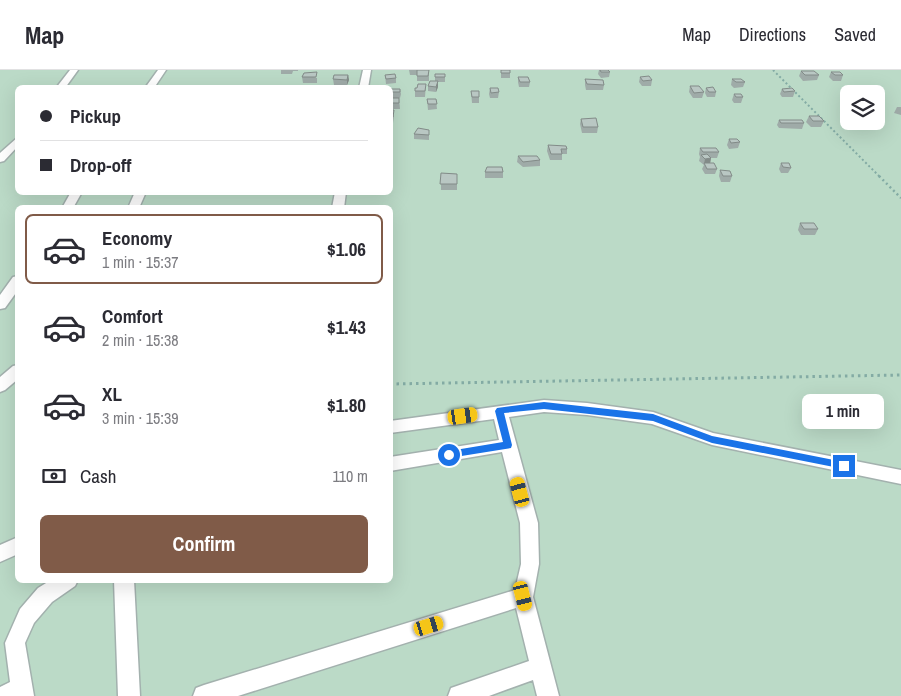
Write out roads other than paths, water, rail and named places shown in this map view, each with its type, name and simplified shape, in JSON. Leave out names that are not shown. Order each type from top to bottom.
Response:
[{"type":"street","points":[[62,85],[74,70]]},
{"type":"street","points":[[152,85],[162,70]]},
{"type":"street","points":[[364,85],[367,70]]},
{"type":"street","points":[[0,159],[15,143]]},
{"type":"street","points":[[0,305],[15,284]]},
{"type":"street","points":[[0,386],[15,373]]},
{"type":"street","points":[[393,427],[544,406],[653,418],[712,439],[901,477]]},
{"type":"street","points":[[500,411],[529,523],[530,564],[523,596],[548,696]]},
{"type":"street","points":[[393,464],[508,445]]},
{"type":"street","points":[[0,554],[15,546]]},
{"type":"street","points":[[17,693],[15,644],[27,616],[45,595],[63,583]]},
{"type":"street","points":[[124,583],[129,696]]},
{"type":"street","points":[[204,696],[523,596]]},
{"type":"street","points":[[460,696],[541,667]]}]
